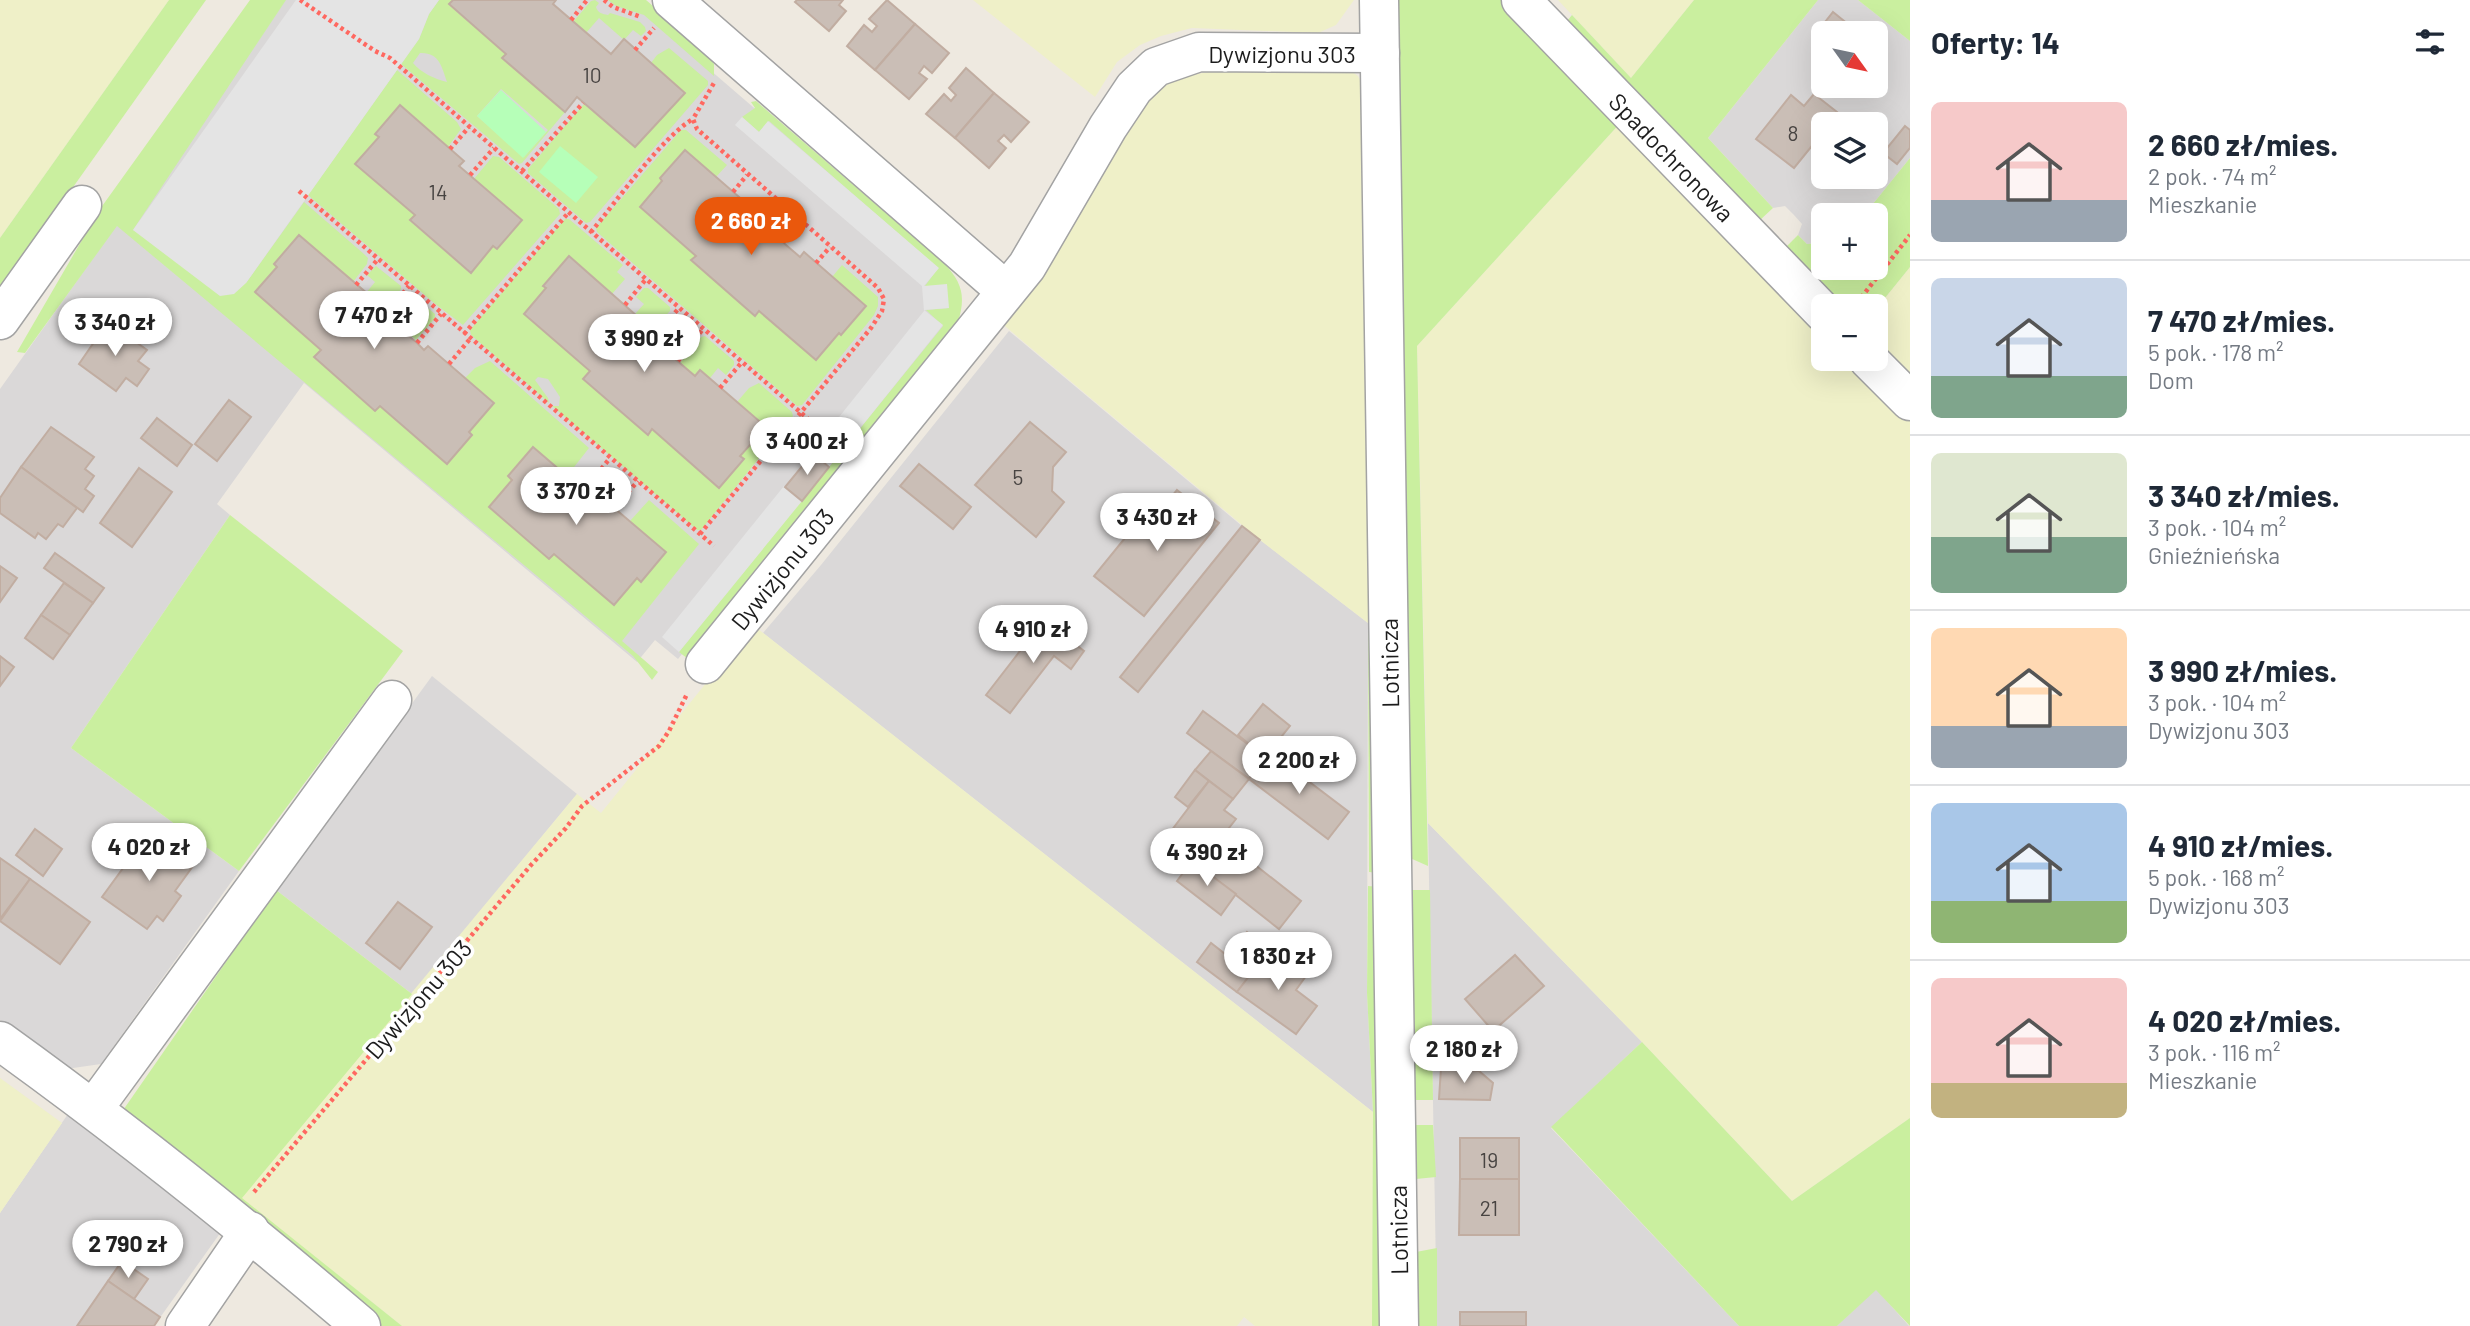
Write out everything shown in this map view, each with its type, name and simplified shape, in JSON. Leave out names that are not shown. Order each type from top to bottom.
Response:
[{"type":"street","name":"Lotnicza","points":[[1380,0],[1399,1326]]},
{"type":"street","name":"Spadochronowa","points":[[1521,0],[1811,300]]},
{"type":"street","points":[[664,21],[1006,291]]},
{"type":"street","name":"Dywizjonu 303","points":[[705,664],[1027,265],[1108,127],[1134,88],[1156,67],[1199,52],[1380,52]]},
{"type":"street","points":[[0,320],[82,205]]},
{"type":"street","points":[[1880,371],[1910,401]]},
{"type":"street","points":[[93,1108],[392,700]]},
{"type":"street","points":[[0,1041],[93,1108],[242,1225],[361,1326]]},
{"type":"street","points":[[186,1326],[242,1225]]},
{"type":"path","points":[[300,0],[375,51],[390,58],[814,424]]},
{"type":"path","points":[[571,20],[587,0]]},
{"type":"path","points":[[604,0],[620,10],[643,18],[664,21]]},
{"type":"path","points":[[635,50],[664,21]]},
{"type":"path","points":[[591,232],[682,125],[693,119],[712,89],[714,79]]},
{"type":"path","points":[[522,171],[583,103]]},
{"type":"path","points":[[693,119],[697,129],[878,288],[884,299],[882,311],[871,328],[700,534]]},
{"type":"path","points":[[450,149],[469,127]]},
{"type":"path","points":[[470,175],[494,148]]},
{"type":"path","points":[[733,192],[747,175]]},
{"type":"path","points":[[299,191],[714,546]]},
{"type":"path","points":[[759,222],[777,201]]},
{"type":"path","points":[[464,334],[569,212]]},
{"type":"path","points":[[783,242],[800,221]]},
{"type":"path","points":[[1863,294],[1910,235]]},
{"type":"path","points":[[816,263],[830,247]]},
{"type":"path","points":[[356,285],[377,259]]},
{"type":"path","points":[[625,305],[646,279]]},
{"type":"path","points":[[385,315],[409,286]]},
{"type":"path","points":[[652,339],[679,308]]},
{"type":"path","points":[[417,343],[441,314]]},
{"type":"path","points":[[678,361],[703,329]]},
{"type":"path","points":[[449,364],[470,339]]},
{"type":"path","points":[[720,388],[742,362]]},
{"type":"path","points":[[584,491],[610,458]]},
{"type":"path","points":[[614,508],[638,481]]},
{"type":"path","name":"Dywizjonu 303","points":[[242,1225],[297,1140],[531,865],[583,806],[659,746],[705,664]]},
{"type":"shaded area","points":[[277,0],[610,0],[644,13],[948,275],[952,318],[678,659],[655,640],[637,662],[304,383],[217,504],[230,515],[71,748],[239,871],[101,1064],[66,1069],[0,1020],[0,389]]},
{"type":"shaded area","points":[[296,0],[439,0],[429,14],[419,39],[246,283],[234,294],[220,296],[133,230]]},
{"type":"shaded area","points":[[1818,0],[1858,0],[1885,21],[1811,21],[1811,98],[1888,98],[1888,24],[1910,41],[1910,158],[1888,185],[1888,112],[1811,112],[1811,189],[1885,189],[1874,203],[1811,203],[1811,244],[1807,244],[1798,235],[1802,224],[1785,206],[1773,208],[1708,138]]},
{"type":"shaded area","points":[[742,117],[759,132],[768,121],[939,268],[924,286],[947,284],[949,308],[924,310],[943,325],[829,467],[811,452],[924,311],[922,286],[735,125]]},
{"type":"shaded area","points":[[1009,331],[1242,526],[1368,623],[1367,993],[1373,1112],[763,633]]},
{"type":"shaded area","points":[[784,486],[802,501],[679,652],[662,637]]},
{"type":"shaded area","points":[[432,676],[577,794],[412,994],[276,890]]},
{"type":"shaded area","points":[[1428,823],[1642,1042],[1551,1128],[1739,1326],[1437,1326]]},
{"type":"shaded area","points":[[68,1114],[228,1222],[154,1326],[0,1326],[0,1213]]},
{"type":"shaded area","points":[[1876,1289],[1909,1326],[1837,1326]]},
{"type":"green space","points":[[0,0],[169,0],[0,238]]},
{"type":"green space","points":[[169,0],[206,0],[0,290],[0,238]]},
{"type":"green space","points":[[250,0],[286,0],[133,230],[246,283],[304,202],[364,254],[368,258],[367,264],[353,282],[299,235],[274,264],[277,267],[255,292],[321,350],[315,358],[375,410],[380,406],[447,464],[472,435],[469,432],[465,378],[475,368],[490,361],[589,448],[567,476],[533,447],[508,476],[512,480],[489,507],[549,559],[554,554],[637,578],[641,582],[666,553],[630,521],[649,500],[699,544],[622,641],[658,672],[652,680],[633,656],[117,226],[25,353],[17,352],[100,209]]},
{"type":"green space","points":[[439,0],[453,0],[449,5],[506,54],[502,58],[565,112],[522,163],[519,164],[401,64],[419,39],[429,14]],"holes":[[[420,53],[436,58],[447,82],[416,67],[413,63]],[[501,89],[548,130],[524,157],[477,116]]]},
{"type":"green space","points":[[608,0],[646,0],[704,50],[714,64],[714,76],[644,15],[616,6]]},
{"type":"green space","points":[[973,0],[1354,0],[1336,25],[1318,33],[1192,28],[1161,36],[1140,45],[1117,62],[1095,97]]},
{"type":"green space","points":[[1392,0],[1506,0],[1623,120],[1417,346],[1428,866],[1410,858]]},
{"type":"green space","points":[[1558,0],[1694,0],[1631,78]]},
{"type":"green space","points":[[1694,0],[1818,0],[1708,138],[1773,208],[1759,221],[1567,21],[1572,15],[1631,78]]},
{"type":"green space","points":[[1858,0],[1910,0],[1910,41]]},
{"type":"green space","points":[[591,1],[599,3],[596,7],[600,13],[610,13],[640,22],[646,31],[641,36],[633,30],[624,40],[599,18],[586,33],[573,22]]},
{"type":"green space","points":[[669,48],[708,81],[708,85],[590,222],[586,223],[528,173],[528,169],[584,104],[635,147],[685,93],[651,63],[657,55]]},
{"type":"green space","points":[[1344,66],[1358,76],[1365,90],[1378,624],[1368,623],[1260,540],[1000,322],[1140,105],[1156,92],[1174,80],[1232,68]]},
{"type":"green space","points":[[397,70],[457,122],[461,129],[448,147],[400,105],[376,134],[379,137],[356,164],[415,215],[410,221],[470,273],[493,246],[497,249],[522,220],[474,179],[493,156],[499,157],[559,209],[560,214],[463,325],[308,195]]},
{"type":"green space","points":[[501,90],[546,132],[523,158],[477,116]]},
{"type":"green space","points":[[756,101],[945,264],[959,284],[962,305],[958,322],[688,659],[679,652],[943,326],[926,310],[949,308],[925,286],[938,268],[769,121],[759,132],[742,117],[755,108],[751,102]]},
{"type":"green space","points":[[1623,120],[1811,316],[1811,371],[1864,371],[1910,419],[1910,1118],[1792,1201],[1642,1042],[1428,823],[1417,346]]},
{"type":"green space","points":[[681,130],[686,130],[727,165],[716,177],[685,150],[660,178],[662,181],[640,207],[696,256],[692,260],[759,311],[841,335],[866,307],[832,277],[842,265],[878,297],[874,315],[802,405],[797,406],[597,232],[596,228]]},
{"type":"green space","points":[[560,146],[598,177],[576,203],[539,172]]},
{"type":"green space","points":[[1910,158],[1910,267],[1888,294],[1829,294],[1815,280],[1888,280],[1888,203],[1874,203],[1885,189],[1888,189],[1888,185]]},
{"type":"green space","points":[[565,219],[569,219],[623,265],[617,272],[625,279],[612,294],[568,257],[544,286],[590,371],[583,379],[648,434],[652,429],[719,487],[743,459],[740,456],[737,402],[749,388],[759,383],[792,412],[793,416],[701,530],[697,530],[552,406],[559,406],[560,397],[548,379],[538,377],[535,380],[549,403],[471,335],[470,330]]},
{"type":"green space","points":[[1798,235],[1807,244],[1811,244],[1811,277],[1783,250]]},
{"type":"green space","points":[[376,266],[401,286],[401,289],[391,302],[383,295],[374,305],[367,299],[369,295],[366,293],[375,282],[367,275]]},
{"type":"green space","points":[[1910,267],[1910,376],[1888,353],[1888,294]]},
{"type":"green space","points":[[644,288],[648,288],[670,307],[670,311],[657,325],[650,319],[640,329],[634,323],[638,318],[635,314],[644,304],[636,297]]},
{"type":"green space","points":[[408,296],[416,298],[435,314],[435,318],[416,340],[390,317]]},
{"type":"green space","points":[[705,336],[734,361],[726,375],[718,368],[710,378],[700,370],[695,376],[680,363],[701,337]]},
{"type":"green space","points":[[230,515],[403,651],[239,871],[71,748]]},
{"type":"green space","points":[[1368,623],[1378,624],[1381,873],[1369,872]]},
{"type":"green space","points":[[753,625],[1373,1112],[1372,1326],[1255,1326],[1244,1317],[1237,1326],[402,1326],[241,1198],[577,794],[601,813]]},
{"type":"green space","points":[[1368,886],[1380,887],[1386,1326],[1372,1326],[1373,1112],[1367,993]]},
{"type":"green space","points":[[276,890],[412,994],[242,1198],[402,1326],[378,1326],[119,1116]]},
{"type":"green space","points":[[1411,890],[1430,890],[1433,1100],[1410,1100]]},
{"type":"green space","points":[[1642,1042],[1792,1201],[1910,1118],[1910,1326],[1876,1290],[1837,1326],[1739,1326],[1551,1127]]},
{"type":"green space","points":[[0,1078],[62,1123],[0,1213]]},
{"type":"green space","points":[[1413,1125],[1433,1125],[1436,1177],[1416,1179]]},
{"type":"green space","points":[[1437,1248],[1437,1326],[1417,1326],[1416,1252]]},
{"type":"building","points":[[453,0],[556,0],[553,4],[611,54],[624,39],[685,93],[635,147],[577,97],[565,112],[502,58],[506,54],[449,4]]},
{"type":"building","points":[[843,0],[839,5],[846,11],[829,31],[795,2]]},
{"type":"building","points":[[887,0],[915,24],[875,70],[847,46],[864,25],[872,32],[877,26],[869,19]]},
{"type":"building","points":[[1833,12],[1844,21],[1826,21]]},
{"type":"building","points":[[915,24],[949,53],[932,73],[924,66],[919,73],[927,79],[909,99],[875,70]]},
{"type":"building","points":[[966,68],[994,93],[955,138],[926,114],[944,94],[951,101],[956,95],[949,88]]},
{"type":"building","points":[[994,93],[1029,122],[1011,142],[1004,135],[998,141],[1006,148],[989,168],[955,138]]},
{"type":"building","points":[[1791,95],[1804,106],[1811,98],[1819,98],[1837,112],[1811,112],[1811,147],[1794,168],[1756,139]]},
{"type":"building","points":[[400,105],[464,161],[459,166],[522,220],[497,249],[493,246],[471,273],[410,220],[415,215],[355,164],[379,137],[375,134]]},
{"type":"building","points":[[1905,126],[1910,130],[1910,148],[1897,164],[1888,157],[1888,147]]},
{"type":"building","points":[[685,150],[746,203],[742,207],[786,245],[800,257],[804,252],[866,306],[816,360],[759,311],[755,316],[691,260],[696,256],[640,207],[662,181],[660,178]]},
{"type":"building","points":[[299,235],[369,295],[366,299],[424,350],[428,346],[494,403],[469,432],[472,435],[447,464],[380,406],[375,411],[314,357],[321,350],[255,292],[277,267],[274,264]]},
{"type":"building","points":[[569,256],[638,317],[634,323],[640,329],[695,376],[700,370],[766,427],[740,456],[744,459],[719,488],[652,429],[648,435],[583,379],[590,371],[524,314],[546,288],[543,286]]},
{"type":"building","points":[[108,322],[147,350],[138,361],[149,369],[137,386],[126,378],[116,391],[79,364]]},
{"type":"building","points":[[229,400],[251,417],[217,461],[195,444]]},
{"type":"building","points":[[157,418],[192,445],[177,466],[141,438]]},
{"type":"building","points":[[1030,422],[1066,452],[1053,467],[1052,491],[1064,502],[1036,537],[975,485]]},
{"type":"building","points":[[51,427],[94,457],[85,469],[94,476],[85,489],[94,496],[83,512],[21,467]]},
{"type":"building","points":[[533,447],[596,501],[600,496],[666,552],[641,582],[637,578],[614,605],[554,554],[549,559],[489,507],[512,480],[508,476]]},
{"type":"building","points":[[813,453],[829,467],[802,501],[785,487]]},
{"type":"building","points":[[919,464],[971,507],[953,529],[900,486]]},
{"type":"building","points":[[21,467],[77,508],[63,527],[58,524],[46,539],[38,533],[35,538],[0,513],[0,498]]},
{"type":"building","points":[[139,468],[172,492],[132,547],[100,523]]},
{"type":"building","points":[[1177,490],[1219,523],[1144,616],[1094,576],[1134,527],[1142,533]]},
{"type":"building","points":[[1242,526],[1260,540],[1138,692],[1120,677]]},
{"type":"building","points":[[55,553],[104,588],[93,603],[44,568]]},
{"type":"building","points":[[0,566],[17,578],[0,602]]},
{"type":"building","points":[[64,583],[93,603],[70,635],[41,615]]},
{"type":"building","points":[[41,615],[70,635],[53,659],[25,638]]},
{"type":"building","points":[[1044,620],[1084,651],[1071,669],[1054,656],[1010,713],[986,695]]},
{"type":"building","points":[[0,656],[14,667],[0,686]]},
{"type":"building","points":[[1263,704],[1290,726],[1265,757],[1238,735]]},
{"type":"building","points":[[1203,711],[1265,757],[1249,779],[1187,733]]},
{"type":"building","points":[[1211,751],[1249,779],[1233,799],[1195,770]]},
{"type":"building","points":[[1270,752],[1349,812],[1328,839],[1249,779]]},
{"type":"building","points":[[1195,770],[1209,781],[1188,807],[1175,797]]},
{"type":"building","points":[[1209,781],[1233,799],[1224,810],[1236,819],[1199,866],[1165,839]]},
{"type":"building","points":[[35,829],[62,849],[43,876],[16,855]]},
{"type":"building","points":[[148,834],[193,866],[175,891],[181,896],[163,921],[157,916],[147,929],[102,897]]},
{"type":"building","points":[[1221,838],[1301,901],[1279,929],[1199,866]]},
{"type":"building","points":[[0,858],[30,879],[0,919]]},
{"type":"building","points":[[1192,861],[1236,894],[1221,915],[1177,881]]},
{"type":"building","points":[[30,879],[90,922],[60,964],[0,921]]},
{"type":"building","points":[[398,902],[432,927],[400,969],[366,943]]},
{"type":"building","points":[[1247,932],[1270,949],[1237,992],[1197,962],[1211,943],[1229,957]]},
{"type":"building","points":[[1270,949],[1306,976],[1296,990],[1317,1006],[1296,1034],[1237,992]]},
{"type":"building","points":[[1515,955],[1544,986],[1493,1031],[1465,999]]},
{"type":"building","points":[[1441,1068],[1479,1071],[1493,1083],[1490,1100],[1439,1099]]},
{"type":"building","points":[[1460,1138],[1519,1138],[1519,1179],[1460,1179]]},
{"type":"building","points":[[1460,1179],[1519,1179],[1519,1235],[1459,1235]]},
{"type":"building","points":[[122,1261],[148,1279],[134,1299],[108,1281]]},
{"type":"building","points":[[108,1281],[160,1317],[154,1326],[77,1326]]},
{"type":"building","points":[[1460,1312],[1526,1312],[1526,1326],[1460,1326]]}]
